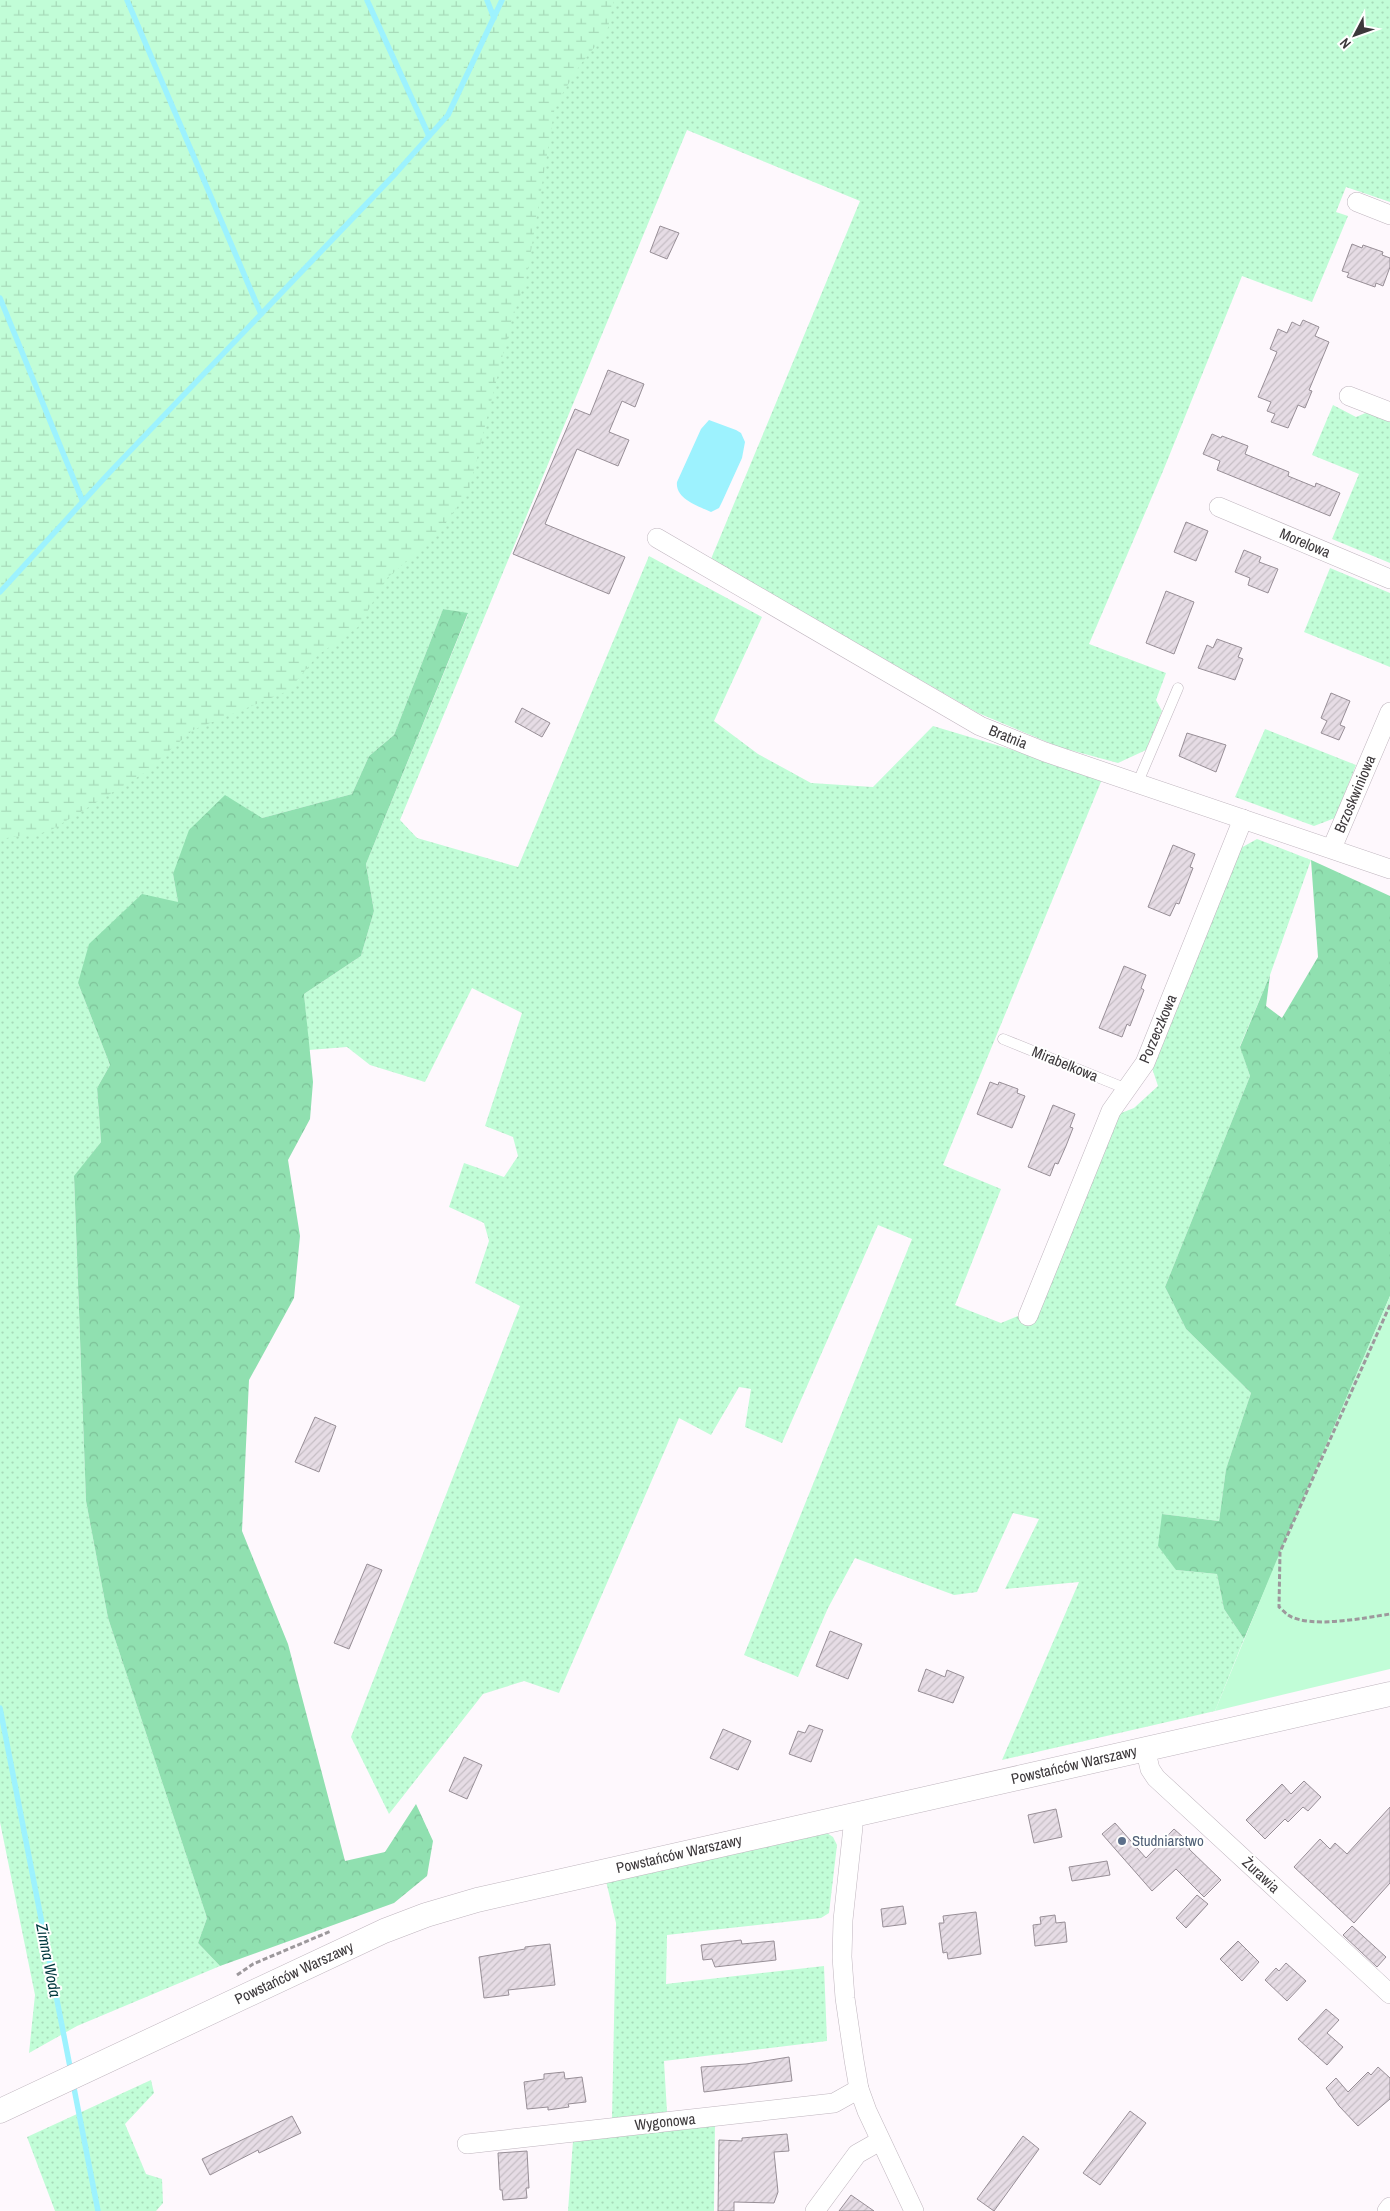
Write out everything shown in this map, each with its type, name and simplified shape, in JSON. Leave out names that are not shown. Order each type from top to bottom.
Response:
[{"type":"street","points":[[1357,202],[1390,215]]},
{"type":"street","points":[[1349,396],[1390,412]]},
{"type":"street","name":"Morelowa","points":[[1219,507],[1390,579]]},
{"type":"street","name":"Bratnia","points":[[657,538],[980,726],[1045,752],[1390,868]]},
{"type":"street","name":"Brzoskwiniowa","points":[[1332,848],[1390,712]]},
{"type":"street","name":"Porzeczkowa","points":[[1028,1316],[1111,1111],[1145,1063],[1243,819]]},
{"type":"street","name":"Powstańców Warszawy","points":[[0,2111],[384,1932],[426,1915],[477,1900],[1390,1694]]},
{"type":"street","name":"Żurawia","points":[[1145,1748],[1150,1769],[1156,1778],[1390,1994]]},
{"type":"street","points":[[852,1815],[853,1827],[843,1920],[842,1957],[845,1998],[859,2089],[880,2141],[914,2211]]},
{"type":"street","name":"Wygonowa","points":[[468,2144],[834,2103],[859,2089]]},
{"type":"street","points":[[815,2211],[857,2154],[880,2141]]},
{"type":"street","points":[[1387,2211],[1390,2207]]},
{"type":"lane","points":[[1138,782],[1178,688]]},
{"type":"lane","name":"Mirabelkowa","points":[[1003,1039],[1127,1089]]},
{"type":"path","points":[[1390,1305],[1280,1552],[1279,1607],[1288,1616],[1312,1621],[1339,1621],[1390,1614]]},
{"type":"green space","points":[[0,0],[1390,0],[1390,202],[1346,187],[1336,212],[1348,216],[1312,302],[1242,276],[1163,471],[1089,644],[1166,673],[1156,700],[1162,711],[1146,750],[1118,763],[1059,747],[978,713],[711,559],[860,201],[687,130],[400,820],[417,838],[518,867],[649,556],[762,617],[714,721],[758,754],[811,783],[873,787],[933,726],[1103,777],[943,1165],[1001,1189],[955,1305],[1001,1323],[1018,1316],[1033,1321],[1116,1115],[1134,1108],[1158,1086],[1152,1068],[1239,849],[1257,839],[1311,860],[1270,975],[1240,1046],[1250,1076],[1165,1287],[1186,1329],[1251,1393],[1226,1469],[1219,1521],[1162,1514],[1176,1570],[1217,1574],[1224,1609],[1244,1639],[1215,1711],[1002,1760],[1079,1582],[1005,1589],[1039,1519],[1013,1513],[977,1592],[954,1595],[855,1558],[828,1608],[798,1677],[744,1655],[912,1239],[878,1225],[782,1443],[745,1427],[751,1389],[739,1387],[711,1435],[679,1418],[559,1693],[524,1681],[483,1694],[389,1814],[351,1737],[520,1306],[475,1283],[489,1241],[484,1223],[449,1207],[464,1163],[504,1177],[518,1156],[513,1137],[485,1126],[522,1013],[472,988],[425,1082],[370,1065],[347,1047],[309,1050],[304,994],[361,956],[374,911],[366,864],[468,614],[443,609],[394,735],[369,756],[352,794],[262,818],[173,874],[178,902],[78,983],[110,1065],[97,1088],[101,1142],[74,1177],[86,1501],[108,1618],[207,1918],[198,1943],[220,1966],[77,2026],[29,2053],[35,1995],[0,1822]]},
{"type":"green space","points":[[0,0],[614,0],[607,32],[580,65],[555,106],[527,275],[510,326],[469,490],[436,537],[388,577],[358,627],[318,655],[288,691],[193,730],[144,773],[48,832],[0,839]]},
{"type":"green space","points":[[1333,405],[1356,417],[1368,412],[1390,421],[1390,563],[1332,539],[1359,474],[1312,455]]},
{"type":"green space","points":[[1330,568],[1390,593],[1390,667],[1304,632]]},
{"type":"green space","points":[[443,609],[468,613],[366,864],[374,911],[361,956],[304,994],[313,1082],[310,1119],[288,1160],[300,1236],[294,1298],[249,1380],[242,1531],[288,1644],[345,1861],[385,1852],[416,1804],[433,1841],[427,1876],[394,1903],[220,1966],[198,1943],[207,1918],[108,1618],[86,1501],[74,1176],[101,1142],[97,1088],[110,1065],[78,983],[89,944],[142,894],[178,902],[173,874],[189,830],[225,795],[262,818],[352,794],[369,756],[394,735]]},
{"type":"green space","points":[[1265,729],[1356,765],[1335,818],[1314,826],[1235,797]]},
{"type":"green space","points":[[1311,860],[1390,896],[1390,1296],[1244,1639],[1224,1609],[1217,1574],[1176,1570],[1158,1546],[1162,1514],[1219,1521],[1226,1469],[1251,1393],[1186,1329],[1165,1287],[1250,1076],[1240,1047],[1270,975],[1266,1006],[1282,1018],[1318,957]]},
{"type":"green space","points":[[1390,1296],[1390,1669],[1215,1711],[1280,1552]]},
{"type":"green space","points":[[827,1833],[833,1837],[837,1845],[829,1913],[821,1918],[667,1935],[666,1984],[824,1966],[827,2041],[664,2061],[667,2112],[612,2119],[616,1923],[606,1881]]},
{"type":"green space","points":[[151,2080],[154,2093],[125,2124],[146,2174],[162,2179],[163,2203],[156,2211],[55,2211],[27,2137]]},
{"type":"green space","points":[[715,2123],[714,2211],[568,2211],[573,2141]]},
{"type":"water","points":[[709,420],[741,433],[745,442],[742,458],[722,502],[719,508],[711,512],[688,501],[677,488],[677,482],[701,429]]},
{"type":"building","points":[[660,226],[679,233],[667,259],[650,252]]},
{"type":"building","points":[[1352,244],[1362,248],[1363,245],[1383,252],[1382,255],[1390,258],[1390,267],[1383,286],[1376,283],[1375,287],[1347,277],[1349,273],[1342,271]]},
{"type":"building","points":[[1303,320],[1319,327],[1315,336],[1329,342],[1309,390],[1312,391],[1305,408],[1298,405],[1288,428],[1271,422],[1275,414],[1267,411],[1271,402],[1258,397],[1277,352],[1270,349],[1278,329],[1287,333],[1292,322],[1300,326]]},
{"type":"building","points":[[608,370],[644,384],[635,407],[622,401],[609,432],[629,440],[618,466],[577,449],[545,524],[625,557],[609,594],[513,554],[575,409],[590,415]]},
{"type":"building","points":[[1212,434],[1248,446],[1245,454],[1289,472],[1288,476],[1315,487],[1316,483],[1340,493],[1330,516],[1217,470],[1220,461],[1203,454]]},
{"type":"building","points":[[1186,522],[1208,531],[1196,561],[1174,552]]},
{"type":"building","points":[[1244,550],[1261,557],[1259,562],[1278,569],[1268,593],[1248,585],[1250,578],[1235,572]]},
{"type":"building","points":[[1166,591],[1194,602],[1174,654],[1146,643]]},
{"type":"building","points":[[1217,639],[1242,648],[1238,657],[1243,659],[1235,680],[1198,668],[1207,645],[1213,648]]},
{"type":"building","points":[[1331,693],[1350,701],[1340,725],[1345,727],[1339,740],[1321,733],[1327,721],[1321,718]]},
{"type":"building","points":[[522,708],[550,723],[542,737],[515,722]]},
{"type":"building","points":[[1187,733],[1226,745],[1216,772],[1179,756]]},
{"type":"building","points":[[1173,845],[1195,854],[1190,867],[1193,868],[1179,904],[1176,903],[1170,916],[1148,907]]},
{"type":"building","points":[[1124,966],[1146,975],[1141,988],[1144,990],[1130,1026],[1127,1024],[1122,1037],[1099,1028]]},
{"type":"building","points":[[990,1082],[998,1085],[999,1082],[1018,1089],[1017,1093],[1025,1096],[1012,1128],[977,1114]]},
{"type":"building","points":[[1053,1105],[1075,1114],[1070,1127],[1073,1128],[1066,1146],[1058,1164],[1055,1163],[1050,1176],[1028,1167]]},
{"type":"building","points":[[315,1417],[336,1426],[319,1472],[295,1462]]},
{"type":"building","points":[[367,1564],[382,1570],[349,1649],[334,1643]]},
{"type":"building","points":[[830,1631],[862,1644],[848,1679],[816,1666]]},
{"type":"building","points":[[926,1669],[945,1677],[947,1670],[964,1677],[953,1703],[918,1691]]},
{"type":"building","points":[[809,1725],[823,1730],[811,1762],[789,1754],[798,1731],[805,1733]]},
{"type":"building","points":[[723,1729],[751,1741],[738,1770],[710,1758]]},
{"type":"building","points":[[464,1757],[482,1765],[467,1799],[449,1791]]},
{"type":"building","points":[[1304,1781],[1321,1797],[1308,1811],[1303,1807],[1288,1822],[1285,1819],[1265,1839],[1246,1820],[1282,1784],[1291,1794]]},
{"type":"building","points":[[1390,1807],[1390,1883],[1354,1923],[1294,1867],[1320,1839],[1330,1849],[1335,1843],[1347,1854]]},
{"type":"building","points":[[1056,1809],[1062,1837],[1034,1843],[1028,1815]]},
{"type":"building","points":[[1115,1823],[1146,1858],[1174,1829],[1192,1845],[1189,1849],[1221,1880],[1204,1897],[1176,1869],[1152,1891],[1102,1834]]},
{"type":"building","points":[[1107,1861],[1110,1875],[1072,1881],[1069,1867]]},
{"type":"building","points":[[1197,1895],[1208,1904],[1186,1928],[1176,1918]]},
{"type":"building","points":[[903,1906],[906,1924],[883,1927],[881,1909]]},
{"type":"building","points":[[976,1912],[981,1954],[948,1959],[947,1952],[943,1953],[939,1923],[944,1923],[943,1916]]},
{"type":"building","points":[[1055,1915],[1056,1923],[1065,1922],[1067,1942],[1035,1946],[1033,1925],[1041,1924],[1040,1917]]},
{"type":"building","points":[[1352,1926],[1386,1957],[1377,1967],[1343,1935]]},
{"type":"building","points":[[741,1940],[742,1944],[774,1941],[776,1960],[715,1967],[712,1959],[703,1960],[701,1945]]},
{"type":"building","points":[[1238,1941],[1259,1962],[1242,1981],[1220,1959]]},
{"type":"building","points":[[550,1944],[555,1985],[508,1990],[509,1995],[484,1998],[479,1957],[525,1949],[525,1947]]},
{"type":"building","points":[[1286,1963],[1306,1981],[1287,2001],[1265,1980],[1276,1968],[1279,1971]]},
{"type":"building","points":[[1326,2009],[1339,2020],[1327,2033],[1343,2047],[1327,2065],[1298,2039]]},
{"type":"building","points":[[789,2057],[792,2081],[704,2092],[701,2067],[746,2064]]},
{"type":"building","points":[[1378,2067],[1390,2078],[1390,2099],[1358,2126],[1339,2106],[1326,2088],[1336,2078],[1348,2092],[1368,2072],[1371,2075]]},
{"type":"building","points":[[564,2072],[565,2079],[582,2077],[586,2102],[568,2104],[569,2107],[548,2110],[548,2107],[527,2109],[524,2082],[544,2079],[544,2074]]},
{"type":"building","points":[[1130,2111],[1146,2123],[1100,2185],[1083,2173]]},
{"type":"building","points":[[292,2116],[301,2133],[259,2153],[258,2150],[210,2175],[202,2159]]},
{"type":"building","points":[[787,2134],[789,2151],[774,2152],[778,2192],[774,2203],[734,2202],[734,2211],[718,2211],[719,2140],[742,2141],[742,2138]]},
{"type":"building","points":[[1023,2136],[1039,2149],[994,2211],[977,2199]]},
{"type":"building","points":[[527,2151],[529,2188],[526,2188],[527,2198],[503,2200],[502,2190],[500,2190],[498,2153]]},
{"type":"building","points":[[851,2195],[874,2211],[839,2211]]},
{"type":"waterway","points":[[127,0],[261,314]]},
{"type":"waterway","points":[[367,0],[429,136]]},
{"type":"waterway","points":[[487,0],[494,18]]},
{"type":"waterway","points":[[0,592],[110,472],[396,173],[448,115],[502,0]]},
{"type":"waterway","points":[[0,298],[83,502]]},
{"type":"waterway","name":"Zimna Woda","points":[[0,1708],[71,2072]]},
{"type":"waterway","name":"Zimna Woda","points":[[73,2083],[98,2211]]},
{"type":"place","name":"Studniarstwo","points":[[1122,1841]]}]
